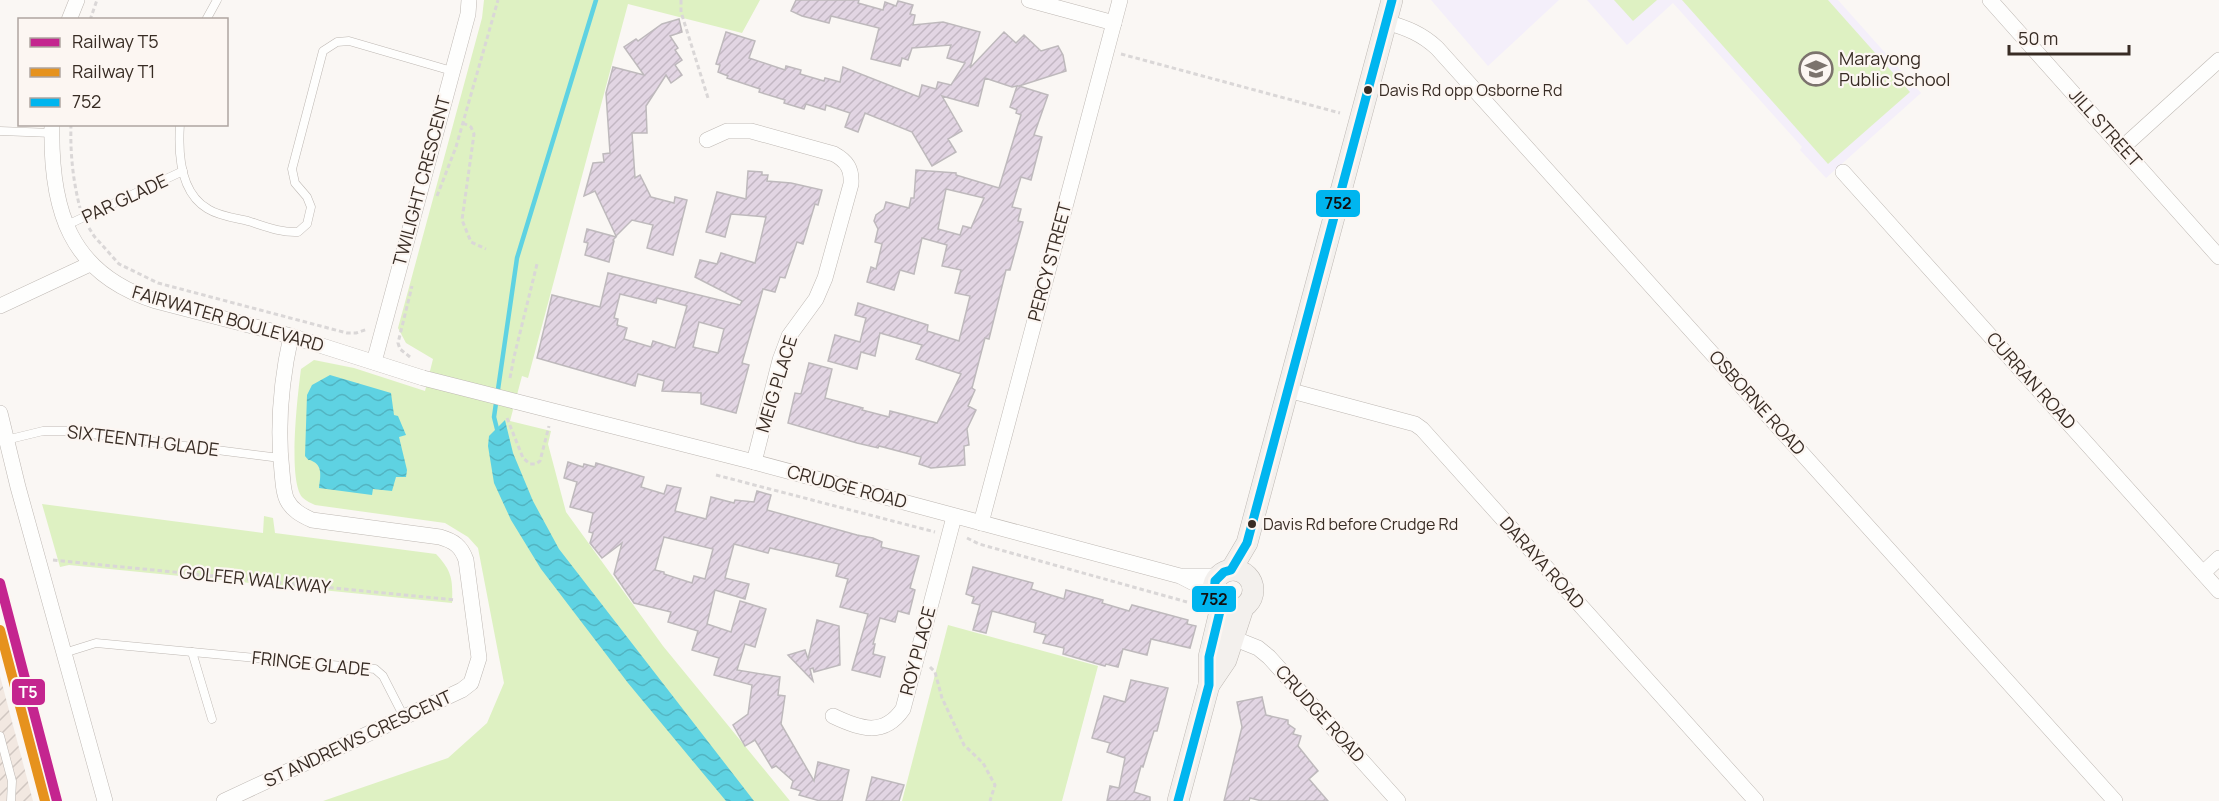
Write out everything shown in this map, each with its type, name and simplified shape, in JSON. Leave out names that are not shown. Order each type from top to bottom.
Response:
[{"type":"street","points":[[70,18],[77,0]]},
{"type":"street","name":"TWILIGHT CRESCENT","points":[[374,362],[468,14],[469,0]]},
{"type":"street","points":[[1029,0],[1114,22]]},
{"type":"street","name":"PERCY STREET","points":[[981,524],[1120,0]]},
{"type":"street","points":[[1178,801],[1209,685],[1209,657],[1226,585],[1246,543],[1392,0]]},
{"type":"street","name":"JILL STREET","points":[[1990,0],[2219,257]]},
{"type":"street","name":"OSBORNE ROAD","points":[[1386,22],[1412,30],[1425,37],[1437,48],[2115,801]]},
{"type":"street","points":[[2123,147],[2219,60]]},
{"type":"street","name":"FAIRWATER BOULEVARD","points":[[52,129],[52,164],[60,209],[90,264],[114,283],[135,295],[291,336],[423,378],[514,401]]},
{"type":"street","name":"MEIG PLACE","points":[[707,140],[727,131],[751,131],[834,154],[858,171],[851,184],[825,278],[816,299],[789,336],[780,360],[754,462]]},
{"type":"street","name":"CURRAN ROAD","points":[[1843,172],[2219,591]]},
{"type":"street","points":[[0,306],[90,264]]},
{"type":"street","name":"ST ANDREWS CRESCENT","points":[[224,801],[462,690],[471,682],[479,658],[466,560],[462,549],[453,541],[440,537],[312,520],[300,515],[286,498],[280,458],[280,409],[291,336]]},
{"type":"street","name":"DARAYA ROAD","points":[[1288,390],[1415,424],[1422,429],[1756,801]]},
{"type":"street","name":"CRUDGE ROAD","points":[[514,401],[754,462],[1180,576],[1226,585]]},
{"type":"street","points":[[0,413],[105,801]]},
{"type":"street","name":"ROY PLACE","points":[[833,716],[859,727],[875,729],[887,726],[896,720],[903,709],[954,517]]},
{"type":"street","points":[[2203,573],[2219,558]]},
{"type":"street","points":[[1209,685],[1226,660],[1243,608],[1250,601],[1253,591],[1226,585]]},
{"type":"street","points":[[1226,585],[1230,611],[1243,608]]},
{"type":"street","name":"CRUDGE ROAD","points":[[1233,638],[1258,648],[1269,657],[1398,801]]},
{"type":"lane","points":[[207,18],[217,0]]},
{"type":"lane","points":[[180,126],[183,171],[188,188],[194,197],[208,209],[285,231],[298,232],[307,224],[311,207],[307,197],[295,183],[292,169],[323,51],[337,42],[349,41],[452,70]]},
{"type":"lane","points":[[0,131],[52,129]]},
{"type":"lane","name":"PAR GLADE","points":[[67,225],[183,171]]},
{"type":"lane","name":"SIXTEENTH GLADE","points":[[6,440],[42,431],[67,431],[280,458]]},
{"type":"lane","name":"FRINGE GLADE","points":[[64,653],[96,643],[375,669],[382,676],[404,717]]},
{"type":"lane","points":[[192,652],[212,719]]},
{"type":"lane","points":[[0,736],[12,781],[11,801]]},
{"type":"path","points":[[91,18],[97,0]]},
{"type":"path","points":[[434,206],[463,123],[498,0]]},
{"type":"path","points":[[681,0],[681,12],[708,98]]},
{"type":"path","points":[[1121,54],[1340,113]]},
{"type":"path","points":[[463,123],[471,127],[474,134],[462,220],[471,242],[486,249]]},
{"type":"path","points":[[71,126],[73,176],[84,218],[94,236],[119,264],[158,283],[347,333],[361,332],[366,328]]},
{"type":"path","points":[[510,378],[537,264]]},
{"type":"path","points":[[412,358],[400,349],[398,343],[413,282]]},
{"type":"path","points":[[507,418],[523,458],[530,464],[540,461],[549,426]]},
{"type":"path","points":[[716,475],[935,532]]},
{"type":"path","points":[[967,538],[979,544],[1187,602]]},
{"type":"path","name":"GOLFER WALKWAY","points":[[39,558],[472,601]]},
{"type":"path","points":[[915,663],[932,668],[935,672],[942,698],[964,745],[983,763],[995,785],[990,801]]},
{"type":"shaded area","points":[[1431,0],[1559,0],[1488,66]]},
{"type":"shaded area","name":"Marayong Public School","points":[[1587,0],[1838,0],[1921,93],[1826,178],[1800,150],[1802,147],[1673,3],[1627,45]]},
{"type":"shaded area","points":[[0,676],[33,801],[0,801]]},
{"type":"green space","points":[[484,0],[760,0],[742,33],[628,4],[528,378],[522,376],[510,421],[551,431],[548,444],[566,512],[663,646],[790,801],[323,801],[448,758],[487,723],[504,683],[478,548],[468,537],[445,523],[315,505],[303,498],[298,489],[295,457],[301,369],[314,360],[354,368],[425,391],[433,359],[406,343],[398,328],[482,18]]},
{"type":"green space","points":[[1614,0],[1657,0],[1633,21]]},
{"type":"green space","name":"Marayong Public School","points":[[1682,0],[1828,0],[1910,92],[1828,164]]},
{"type":"green space","points":[[42,504],[263,533],[264,516],[273,518],[275,533],[436,554],[450,576],[452,603],[69,565],[60,567]]},
{"type":"green space","points":[[948,625],[1098,666],[1062,801],[902,801]]},
{"type":"water","points":[[330,375],[391,393],[394,415],[398,416],[406,435],[399,437],[407,470],[406,477],[396,477],[392,491],[373,489],[372,495],[319,488],[319,467],[305,456],[307,395],[312,385]]},
{"type":"water","points":[[505,420],[513,453],[533,501],[559,549],[754,801],[726,801],[628,683],[541,569],[511,520],[494,483],[488,446],[489,436]]},
{"type":"building","points":[[796,0],[859,0],[858,3],[883,10],[885,2],[896,6],[898,1],[913,5],[910,14],[915,15],[913,25],[943,22],[980,32],[970,68],[1004,32],[1016,43],[1024,35],[1041,51],[1058,46],[1063,55],[1066,71],[1019,86],[1048,95],[1034,135],[1042,137],[1031,180],[1021,177],[1012,207],[1021,209],[1018,221],[1023,222],[1010,270],[1006,270],[989,339],[985,338],[972,388],[975,390],[968,406],[976,410],[967,429],[969,445],[964,446],[965,465],[931,468],[919,464],[921,457],[857,443],[788,423],[795,393],[801,394],[809,363],[832,369],[825,398],[889,417],[890,411],[937,423],[961,374],[916,359],[922,345],[880,333],[875,356],[861,352],[857,369],[828,361],[835,335],[860,342],[866,318],[855,315],[858,303],[928,325],[927,331],[959,341],[970,296],[955,293],[961,270],[942,266],[947,245],[922,238],[914,274],[900,270],[894,290],[867,282],[871,267],[876,269],[882,244],[875,242],[878,229],[874,221],[876,215],[884,209],[886,202],[909,208],[911,198],[914,198],[916,170],[956,173],[956,175],[999,188],[1021,115],[1010,107],[1017,86],[1012,87],[985,78],[978,106],[942,96],[962,131],[948,139],[956,152],[932,166],[912,132],[865,113],[858,132],[845,127],[850,113],[826,105],[825,110],[806,104],[804,109],[784,103],[785,100],[759,92],[760,89],[727,78],[728,76],[718,72],[720,65],[716,64],[726,32],[755,41],[749,58],[785,70],[786,66],[801,70],[800,74],[824,81],[825,78],[840,82],[843,67],[919,97],[922,85],[936,89],[938,82],[951,85],[965,63],[947,58],[951,45],[912,48],[908,60],[902,58],[900,66],[871,59],[879,28],[831,16],[829,23],[791,11]],"holes":[[[946,189],[984,198],[971,228],[963,226],[960,235],[938,229]]]},
{"type":"building","points":[[679,19],[682,32],[670,36],[682,60],[675,65],[682,75],[671,83],[666,75],[646,106],[647,133],[632,133],[635,178],[640,175],[651,197],[674,203],[675,197],[687,200],[673,255],[647,248],[653,225],[632,220],[616,236],[595,191],[584,196],[593,163],[604,162],[603,154],[610,153],[606,93],[613,67],[644,75],[624,47],[636,39],[638,41],[662,24]]},
{"type":"building","points":[[748,171],[768,175],[767,181],[791,183],[822,190],[818,205],[815,204],[803,244],[797,242],[785,278],[780,277],[775,292],[763,289],[742,363],[749,365],[736,413],[701,404],[701,393],[662,391],[664,381],[638,374],[635,386],[537,358],[552,295],[600,307],[608,273],[740,305],[742,301],[695,277],[700,260],[717,264],[721,253],[755,263],[766,217],[731,214],[725,237],[706,232],[717,192],[746,199]],"holes":[[[620,294],[656,303],[657,298],[687,306],[675,348],[653,341],[651,347],[624,339],[627,328],[617,325],[618,319],[614,318]],[[699,322],[724,329],[718,353],[693,347]]]},
{"type":"building","points":[[587,229],[616,237],[613,240],[609,262],[585,255],[588,243],[584,242]]},
{"type":"building","points":[[568,462],[583,467],[584,464],[595,467],[596,463],[644,477],[641,487],[664,494],[667,485],[681,488],[675,511],[706,519],[711,497],[734,503],[735,500],[754,502],[757,491],[771,495],[767,510],[873,538],[882,542],[881,547],[919,556],[910,588],[915,590],[909,614],[898,611],[895,622],[880,618],[873,644],[875,644],[873,654],[885,657],[880,677],[852,670],[868,614],[840,607],[848,579],[836,576],[839,564],[770,548],[768,553],[734,544],[725,578],[749,584],[745,599],[715,590],[707,624],[731,632],[740,601],[766,609],[755,647],[745,644],[737,670],[780,677],[778,695],[785,696],[781,724],[814,781],[818,762],[849,770],[842,801],[820,801],[799,795],[801,791],[791,788],[793,781],[776,766],[772,768],[755,740],[745,746],[733,725],[748,714],[752,685],[714,675],[719,658],[692,650],[698,631],[668,622],[671,612],[634,603],[614,574],[622,543],[602,558],[590,543],[593,533],[589,532],[593,513],[570,507],[577,482],[564,478]],"holes":[[[664,537],[713,549],[705,579],[694,576],[692,583],[655,570]]]},
{"type":"building","points":[[973,567],[1033,583],[1031,589],[1064,599],[1066,590],[1103,600],[1102,603],[1129,611],[1132,605],[1188,620],[1187,624],[1196,626],[1190,648],[1151,639],[1147,655],[1123,649],[1118,667],[1106,664],[1105,666],[1063,654],[1064,648],[1043,643],[1046,635],[1034,632],[1036,623],[992,611],[986,633],[973,630],[980,605],[972,603],[974,597],[966,594]]},
{"type":"building","points":[[817,620],[839,626],[840,665],[814,672],[813,668],[810,669],[813,681],[788,655],[805,650],[808,659]]},
{"type":"building","points":[[1131,680],[1168,688],[1157,731],[1154,731],[1134,792],[1150,797],[1150,801],[1107,801],[1110,786],[1119,788],[1125,758],[1107,752],[1110,743],[1092,738],[1104,696],[1125,702]]},
{"type":"building","points":[[1262,697],[1266,715],[1288,720],[1288,724],[1295,729],[1293,734],[1301,736],[1298,746],[1318,771],[1309,779],[1328,801],[1262,801],[1250,798],[1249,801],[1224,801],[1242,727],[1237,702]]},
{"type":"building","points":[[872,777],[904,785],[899,801],[866,801]]},
{"type":"waterway","points":[[498,433],[494,417],[517,258],[596,0]]},
{"type":"rail line","name":"T5","points":[[0,583],[57,801]]},
{"type":"rail line","name":"T1","points":[[0,630],[45,801]]},
{"type":"transit line","name":"752","points":[[1178,801],[1209,685],[1209,657],[1221,607],[1214,600],[1215,581],[1224,572],[1231,570],[1247,543],[1392,0]]},
{"type":"place","name":"Marayong Public School","points":[[1816,69]]},
{"type":"place","name":"Davis Rd opp Osborne Rd","points":[[1368,90]]},
{"type":"place","name":"Davis Rd before Crudge Rd","points":[[1252,524]]}]
